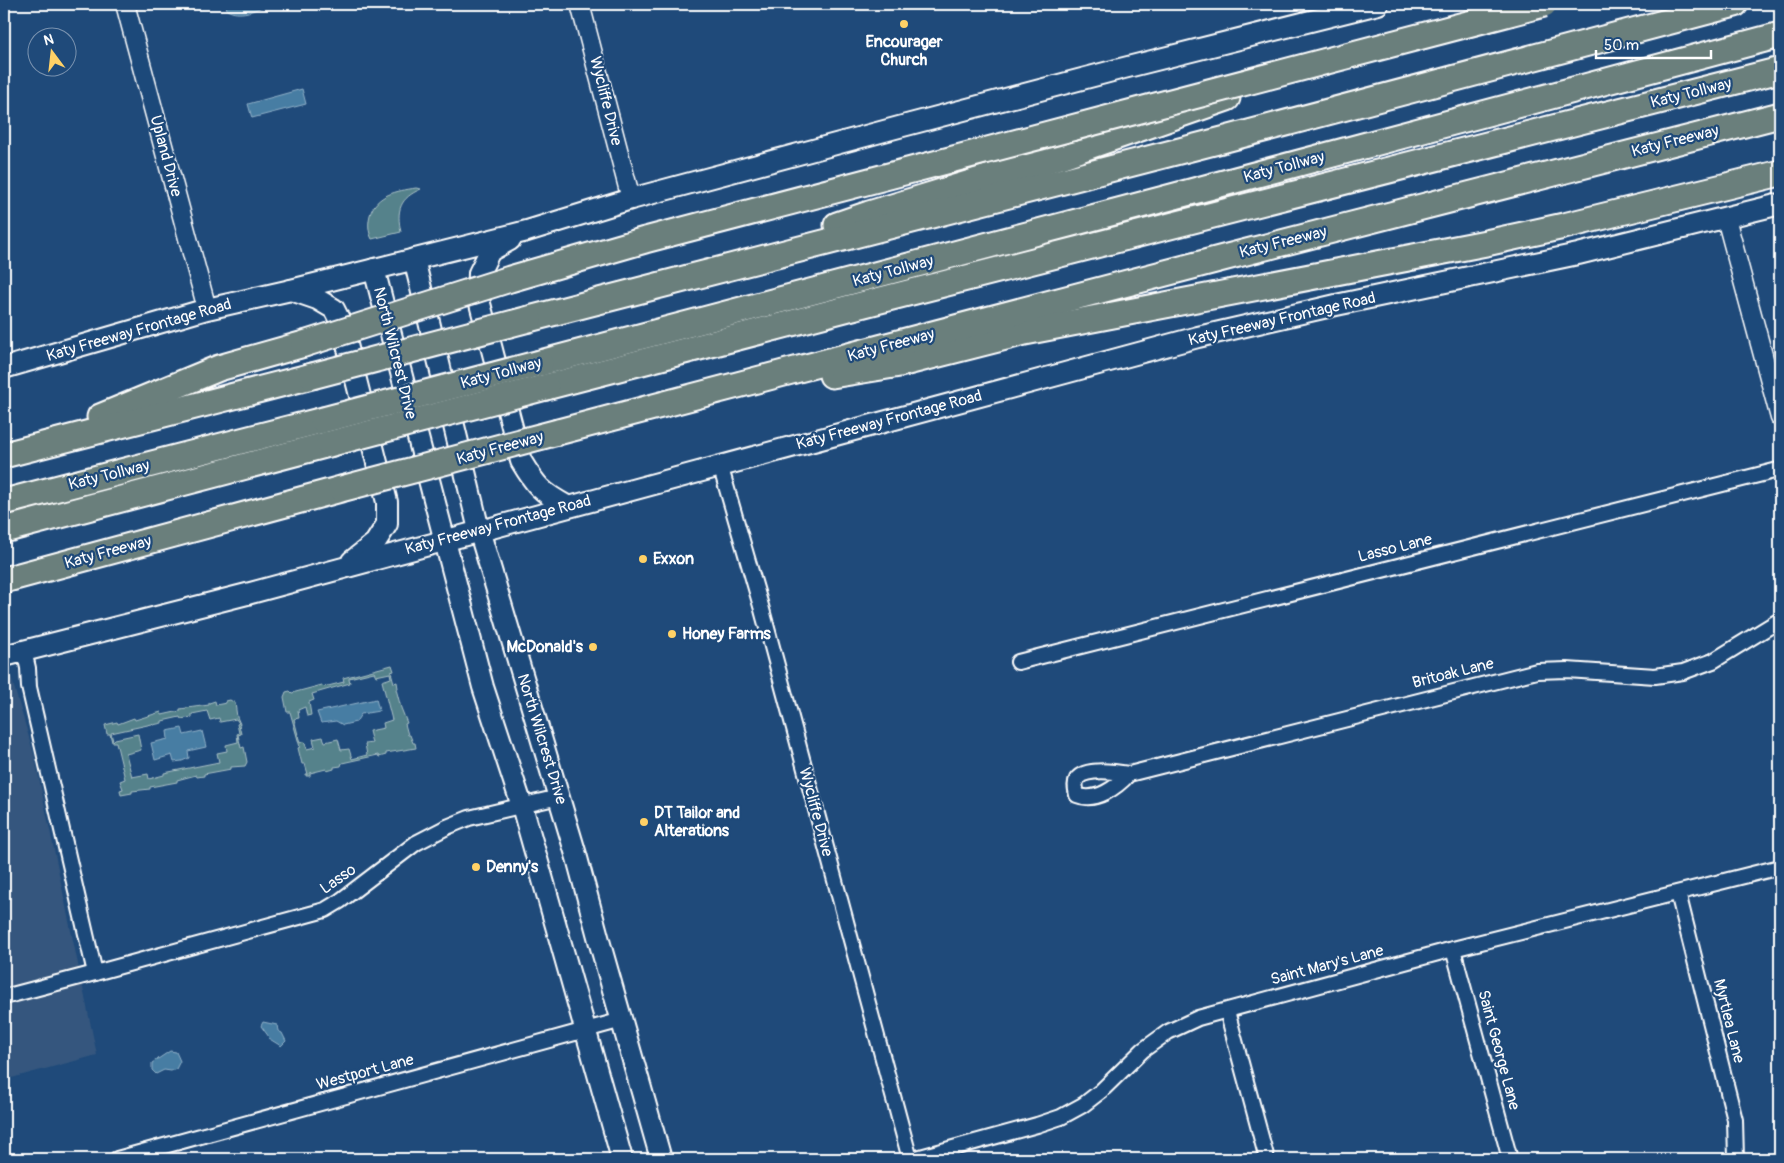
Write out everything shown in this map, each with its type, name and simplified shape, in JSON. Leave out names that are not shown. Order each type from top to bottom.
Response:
[{"type":"highway","points":[[680,281],[869,214],[1060,156],[1501,4]]},
{"type":"highway","points":[[9,454],[219,368],[304,344],[494,284],[645,240],[1544,4]]},
{"type":"highway","points":[[9,454],[1204,145],[1735,4]]},
{"type":"highway","name":"Katy Tollway","points":[[4,502],[1150,203],[1780,35]]},
{"type":"highway","name":"Katy Tollway","points":[[4,530],[895,296],[1780,70]]},
{"type":"highway","name":"Katy Freeway","points":[[4,580],[341,489],[1237,254],[1780,115]]},
{"type":"highway","points":[[684,399],[900,364],[1025,332],[1477,245],[1564,226],[1780,173]]},
{"type":"highway","points":[[4,588],[51,568]]},
{"type":"main road","name":"Katy Freeway Frontage Road","points":[[4,368],[207,309],[527,231],[631,199],[1111,71],[1378,4]]},
{"type":"main road","name":"Katy Freeway Frontage Road","points":[[4,656],[247,594],[478,530],[1198,337],[1327,307],[1578,254],[1780,204]]},
{"type":"main road","points":[[527,231],[490,251],[479,273],[478,296],[521,461],[533,482],[546,495],[567,506]]},
{"type":"main road","name":"North Wilcrest Drive","points":[[414,259],[478,530],[559,797],[662,1159]]},
{"type":"main road","name":"North Wilcrest Drive","points":[[374,269],[484,687],[522,806],[622,1159]]},
{"type":"main road","points":[[291,290],[317,299],[334,309],[342,325],[388,502],[387,524],[375,542],[346,566]]},
{"type":"street","name":"Upland Drive","points":[[125,4],[207,309]]},
{"type":"street","name":"Wycliffe Drive","points":[[580,4],[631,199]]},
{"type":"street","points":[[1726,218],[1780,418]]},
{"type":"street","name":"Wycliffe Drive","points":[[720,465],[761,606],[911,1159]]},
{"type":"street","name":"Lasso Lane","points":[[1018,662],[1759,474],[1780,471]]},
{"type":"street","name":"Britoak Lane","points":[[1129,774],[1537,671],[1567,670],[1655,676],[1682,672],[1713,661],[1780,620]]},
{"type":"street","points":[[24,651],[28,668],[29,687],[95,973]]},
{"type":"street","name":"Lasso","points":[[4,997],[325,910],[340,902],[416,843],[447,827],[469,818],[559,797]]},
{"type":"street","name":"Saint Mary's Lane","points":[[911,1159],[1061,1117],[1083,1105],[1102,1091],[1144,1050],[1168,1032],[1198,1018],[1454,949],[1780,866]]},
{"type":"street","name":"Myrtlea Lane","points":[[1678,893],[1735,1120],[1736,1159]]},
{"type":"street","name":"Saint George Lane","points":[[1454,949],[1510,1159]]},
{"type":"street","points":[[1227,1011],[1267,1159]]},
{"type":"street","name":"Westport Lane","points":[[117,1159],[622,1020]]},
{"type":"shaded area","points":[[226,4],[267,4],[252,11],[237,13],[227,10]]},
{"type":"shaded area","points":[[302,89],[306,104],[252,118],[248,104]]},
{"type":"shaded area","points":[[11,677],[34,754],[97,1055],[4,1080],[4,679]]},
{"type":"shaded area","points":[[376,699],[379,711],[361,714],[356,722],[343,725],[336,721],[321,723],[317,712]]},
{"type":"shaded area","points":[[182,728],[184,735],[202,731],[206,747],[188,751],[189,758],[182,761],[174,762],[172,755],[155,760],[151,743],[168,739],[167,731]]},
{"type":"shaded area","points":[[263,1022],[277,1025],[278,1031],[282,1033],[286,1041],[281,1046],[268,1038],[261,1026]]},
{"type":"shaded area","points":[[170,1051],[176,1052],[180,1061],[176,1069],[171,1071],[164,1070],[156,1074],[152,1070],[152,1063]]},
{"type":"green space","points":[[416,188],[421,189],[408,196],[401,206],[399,217],[401,232],[372,239],[369,221],[377,202],[395,192]]},
{"type":"green space","points":[[392,665],[394,671],[391,672],[394,683],[397,682],[398,688],[396,689],[407,723],[405,724],[408,735],[410,735],[413,743],[415,743],[416,748],[342,763],[341,766],[334,767],[334,769],[310,773],[310,776],[306,776],[308,774],[305,764],[302,764],[298,748],[300,747],[290,712],[287,712],[284,697],[286,692],[290,691],[292,693],[322,685],[324,687],[344,682],[343,678]],"holes":[[[374,672],[376,676],[390,673],[391,678],[382,681],[392,720],[383,723],[384,728],[369,731],[372,743],[365,744],[367,755],[352,759],[349,749],[341,750],[338,739],[325,742],[323,737],[313,739],[315,747],[307,749],[304,741],[300,743],[294,719],[299,718],[298,710],[305,707],[307,716],[311,715],[309,702],[314,700],[312,694],[350,683],[349,678]]]},
{"type":"green space","points":[[230,700],[235,703],[240,724],[241,734],[238,735],[241,748],[244,747],[247,762],[245,766],[231,767],[231,769],[204,774],[204,776],[197,777],[196,775],[177,780],[177,782],[121,795],[120,790],[123,789],[120,781],[125,779],[116,742],[112,742],[110,734],[107,734],[105,725],[117,722],[118,724],[161,712],[162,715],[180,711],[180,709],[209,705],[209,703],[215,701],[216,705],[226,703],[226,701]],"holes":[[[207,711],[210,720],[219,718],[220,722],[236,719],[239,723],[237,724],[238,742],[226,745],[227,751],[217,753],[219,762],[164,773],[164,775],[149,779],[148,774],[132,777],[126,754],[141,750],[138,734],[113,741],[111,733],[162,723],[162,721],[180,717],[181,719],[192,717],[192,714]]]},
{"type":"place","name":"Encourager Church","points":[[904,24]]},
{"type":"place","name":"Exxon","points":[[643,559]]},
{"type":"place","name":"Honey Farms","points":[[672,634]]},
{"type":"place","name":"McDonald's","points":[[593,647]]},
{"type":"place","name":"DT Tailor and Alterations","points":[[644,822]]},
{"type":"place","name":"Denny's","points":[[476,867]]}]
